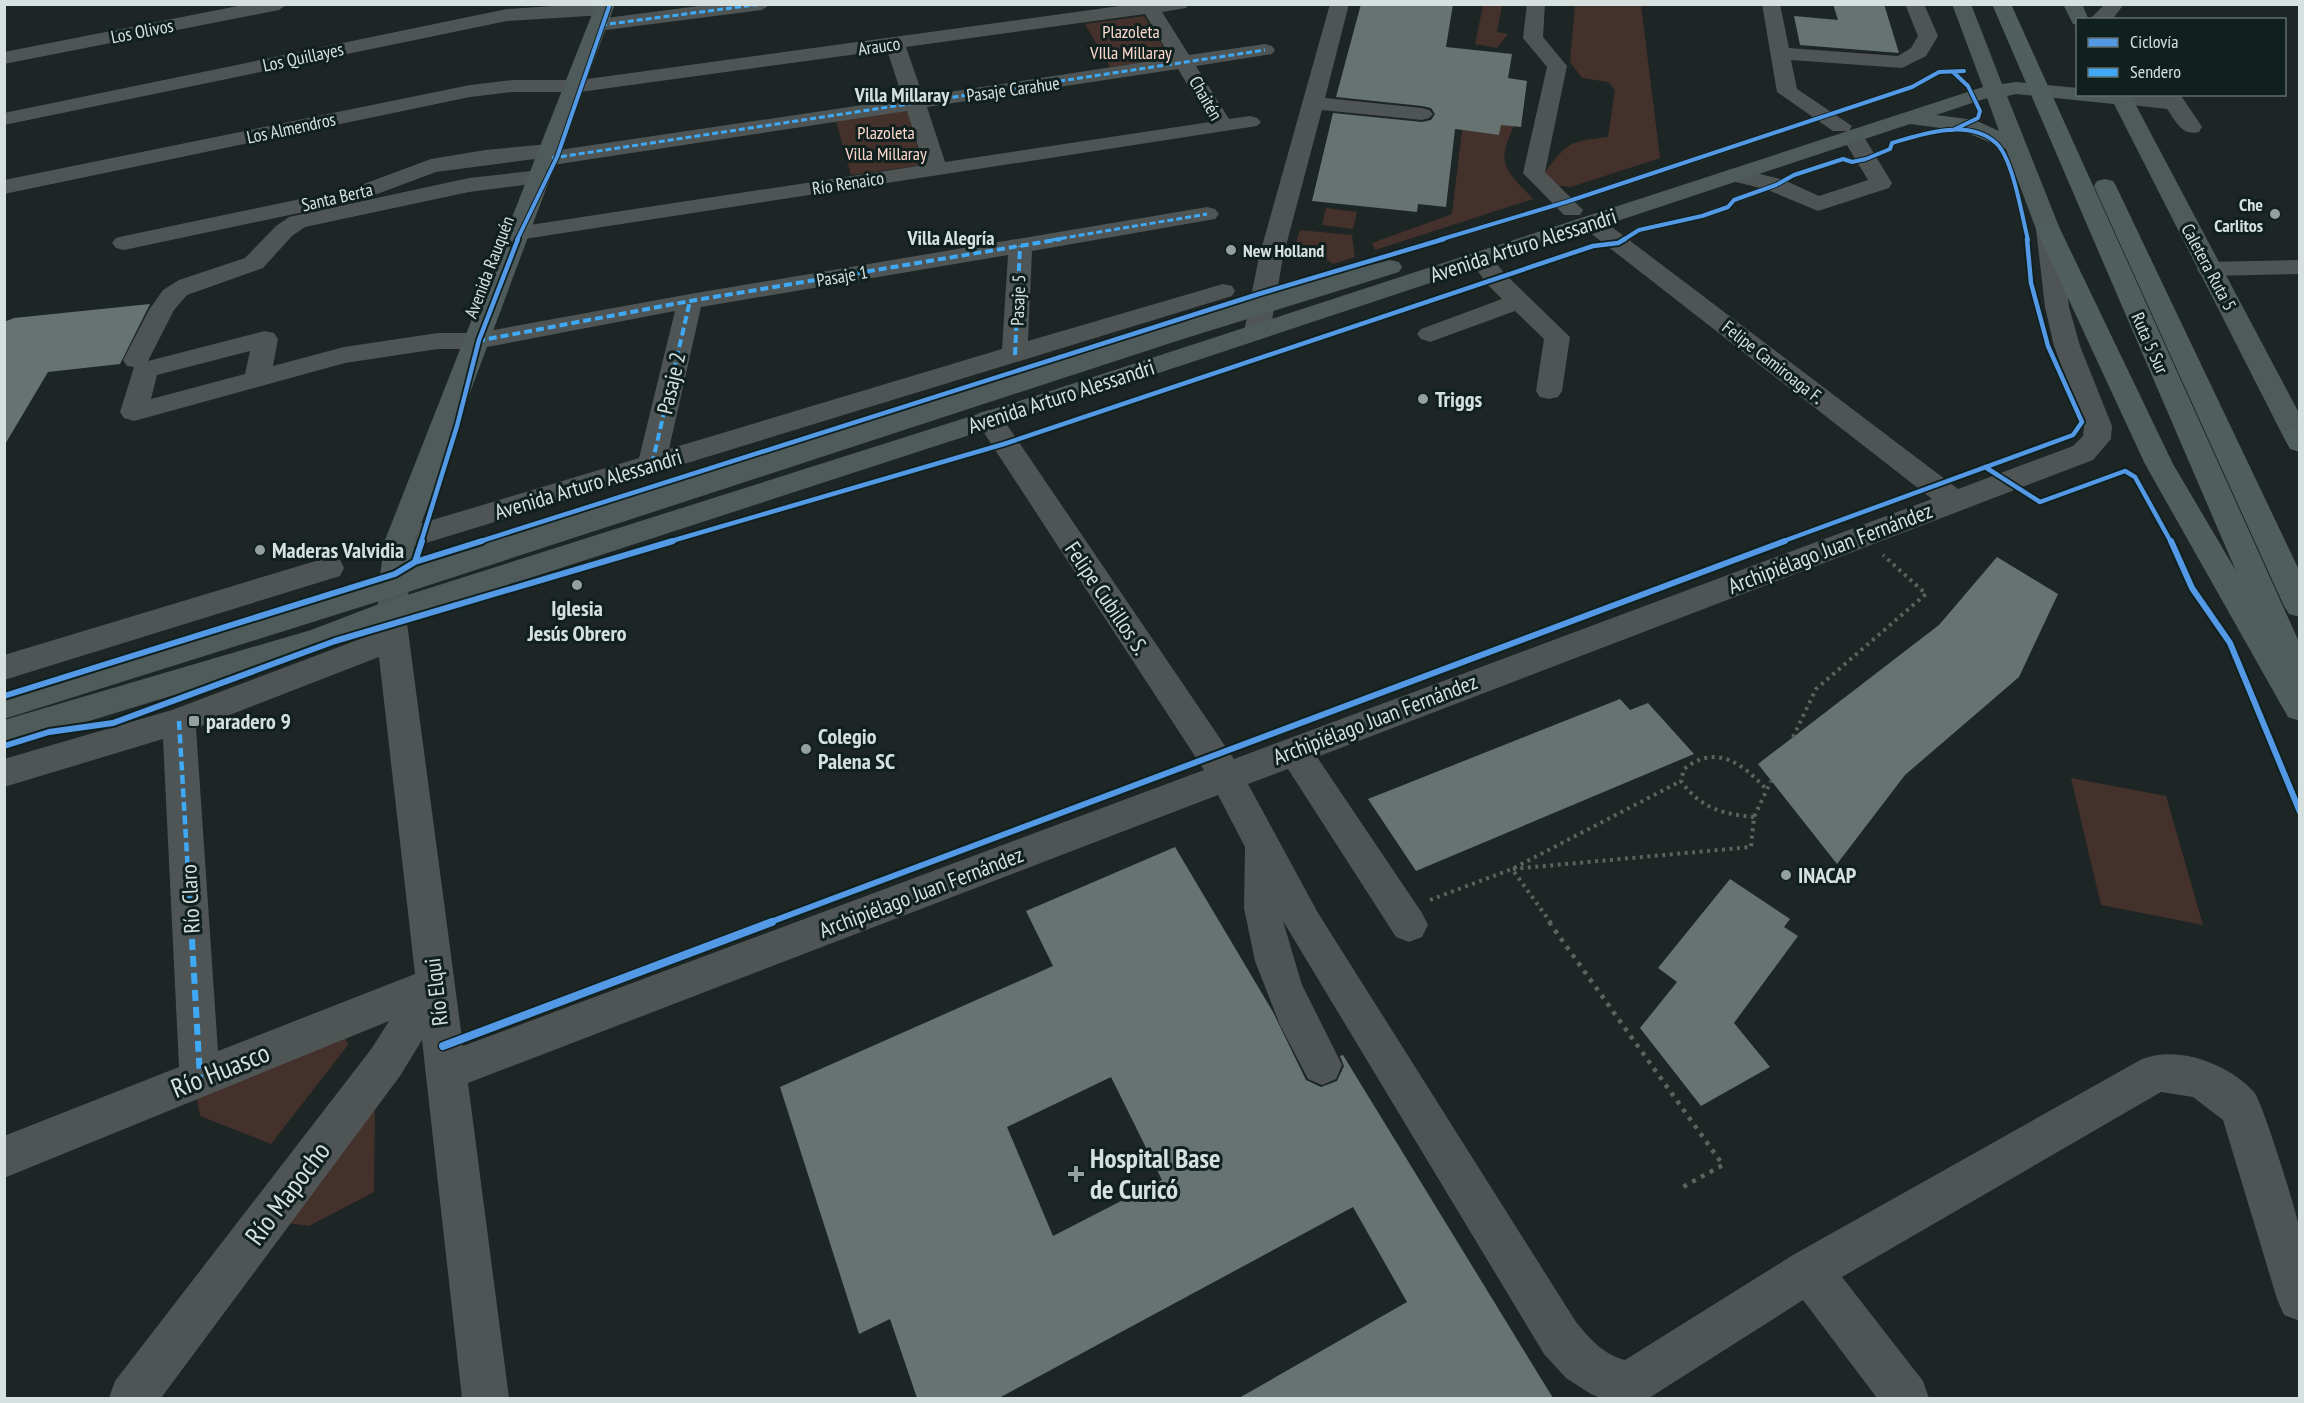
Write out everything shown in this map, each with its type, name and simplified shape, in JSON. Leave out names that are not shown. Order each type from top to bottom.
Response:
[{"type":"highway","name":"Ruta 5 Sur","points":[[2001,4],[2027,65],[2059,112],[2300,606]]},
{"type":"highway","points":[[2022,4],[2040,46]]},
{"type":"highway","name":"Ruta 5 Sur","points":[[2050,66],[2059,112],[2300,681]]},
{"type":"highway","points":[[2048,230],[2159,464],[2300,708]]},
{"type":"main road","points":[[1961,4],[2048,230]]},
{"type":"main road","points":[[2072,4],[2079,18]]},
{"type":"main road","name":"Avenida Rauquén","points":[[392,612],[400,540],[545,162],[577,87],[602,13]]},
{"type":"main road","points":[[1930,97],[1957,77],[1979,53]]},
{"type":"main road","name":"Avenida Arturo Alessandri","points":[[4,734],[320,639],[1261,305],[1449,250],[1736,176],[1930,97],[1993,84],[2076,87]]},
{"type":"main road","name":"Avenida Arturo Alessandri","points":[[4,706],[392,612],[1481,259],[1582,217],[1847,132],[1909,119],[1993,84],[2076,94]]},
{"type":"main road","name":"Avenida Arturo Alessandri","points":[[2092,96],[2130,100]]},
{"type":"main road","points":[[2002,110],[2015,102],[2032,100],[2130,100]]},
{"type":"main road","name":"Caletera Ruta 5","points":[[2130,100],[2212,274],[2295,426]]},
{"type":"main road","points":[[1909,119],[1967,125],[2017,146]]},
{"type":"street","name":"Los Olivos","points":[[4,58],[279,4]]},
{"type":"street","name":"Los Quillayes","points":[[4,119],[497,16],[533,12],[602,13],[762,4]]},
{"type":"street","name":"Arauco","points":[[577,87],[1179,4]]},
{"type":"street","points":[[1257,332],[1271,257],[1340,4]]},
{"type":"street","name":"Felipe Camiroaga F.","points":[[1536,4],[1533,38],[1557,66],[1533,173],[1582,217],[1954,501]]},
{"type":"street","points":[[1736,176],[1776,185],[1818,204],[1881,183],[1847,132],[1787,92],[1771,4]]},
{"type":"street","points":[[1779,53],[1902,62],[1919,52],[1928,36],[1914,4]]},
{"type":"street","points":[[2101,18],[2109,13],[2115,4]]},
{"type":"street","name":"Chaitén","points":[[1151,9],[1223,126]]},
{"type":"street","points":[[895,44],[937,170]]},
{"type":"street","name":"Pasaje Carahue","points":[[545,162],[1265,50]]},
{"type":"street","name":"Los Almendros","points":[[4,187],[470,91],[513,86],[577,87]]},
{"type":"street","points":[[2130,100],[2171,99],[2191,127]]},
{"type":"street","points":[[1313,103],[1422,114]]},
{"type":"street","name":"Río Renaico","points":[[518,233],[1250,122]]},
{"type":"street","name":"Santa Berta","points":[[124,243],[362,193],[431,166],[485,157],[545,162]]},
{"type":"street","points":[[136,360],[173,293],[185,286],[236,273],[256,262],[284,228],[297,222],[469,185],[545,162]]},
{"type":"street","name":"Pasaje 1","points":[[257,378],[265,339],[145,370],[134,412],[344,355],[438,341],[477,341],[690,302],[1207,214]]},
{"type":"street","name":"Archipiélago Juan Fernández","points":[[446,1072],[2083,453],[2097,439],[2098,426],[2067,346],[2057,307],[2048,230]]},
{"type":"street","name":"Pasaje 5","points":[[1016,354],[1020,246]]},
{"type":"street","points":[[1481,259],[1496,279],[1557,337],[1549,391]]},
{"type":"street","points":[[2212,274],[2300,267]]},
{"type":"street","points":[[2212,274],[2271,284],[2300,282]]},
{"type":"street","name":"Avenida Arturo Alessandri","points":[[400,540],[1223,291]]},
{"type":"street","points":[[1430,334],[1519,301]]},
{"type":"street","name":"Pasaje 2","points":[[652,464],[690,302]]},
{"type":"street","name":"Felipe Cubillos S.","points":[[989,419],[1226,776],[1305,925],[1560,1338],[1585,1366],[1600,1376],[1629,1384],[1809,1271]]},
{"type":"street","points":[[4,668],[329,568]]},
{"type":"street","name":"Avenida Arturo Alessandri","points":[[4,773],[179,721],[392,612]]},
{"type":"street","name":"Río Elqui","points":[[392,612],[486,1398]]},
{"type":"street","name":"Río Claro","points":[[179,721],[200,1078]]},
{"type":"street","points":[[1294,750],[1417,914]]},
{"type":"street","points":[[1263,848],[1261,900],[1270,956],[1292,1011],[1322,1065]]},
{"type":"street","name":"Río Huasco","points":[[4,1157],[435,984]]},
{"type":"street","name":"Río Mapocho","points":[[132,1398],[386,1062],[435,984]]},
{"type":"street","points":[[1906,1398],[1809,1271],[2156,1073],[2168,1072],[2196,1078],[2212,1085],[2240,1107],[2300,1299]]},
{"type":"path","points":[[1793,737],[1816,689],[1926,594],[1860,536]]},
{"type":"path","points":[[1754,818],[1725,814],[1705,808],[1690,796],[1681,781],[1684,769],[1701,758],[1714,756],[1734,762],[1755,776],[1767,790]]},
{"type":"path","points":[[1417,914],[1512,869],[1681,781]]},
{"type":"path","points":[[1512,869],[1751,847],[1754,818],[1771,781]]},
{"type":"path","points":[[1512,869],[1723,1165],[1681,1188]]},
{"type":"green space","points":[[1483,5],[1502,5],[1497,32],[1508,34],[1497,48],[1475,44]]},
{"type":"green space","points":[[1575,5],[1641,5],[1660,158],[1571,187],[1559,186],[1544,173],[1559,154],[1571,144],[1608,137],[1615,90],[1608,82],[1582,78],[1570,62]]},
{"type":"green space","name":"Plazoleta VIlla Millaray","points":[[1144,16],[1171,59],[1110,67],[1085,24]]},
{"type":"green space","name":"Plazoleta Villa Millaray","points":[[907,110],[923,165],[851,175],[836,121]]},
{"type":"green space","points":[[1501,125],[1514,126],[1505,150],[1506,167],[1533,199],[1375,250],[1372,243],[1452,214],[1462,130],[1499,135]]},
{"type":"green space","points":[[1326,208],[1357,212],[1353,229],[1322,225]]},
{"type":"green space","points":[[1300,230],[1352,235],[1355,257],[1333,264],[1314,250],[1292,255]]},
{"type":"green space","points":[[2071,778],[2166,796],[2203,925],[2101,905]]},
{"type":"green space","points":[[343,1030],[348,1045],[271,1144],[200,1116],[195,1088]]},
{"type":"green space","points":[[375,1102],[374,1192],[309,1226],[273,1221]]},
{"type":"building","points":[[1361,4],[1453,4],[1446,47],[1512,54],[1508,78],[1527,81],[1521,127],[1501,125],[1499,135],[1455,129],[1446,207],[1418,204],[1417,212],[1312,201],[1333,113],[1422,122],[1431,120],[1435,114],[1431,108],[1422,106],[1336,97]]},
{"type":"building","points":[[1833,4],[1884,4],[1899,53],[1800,45],[1794,16],[1838,20]]},
{"type":"building","points":[[150,304],[120,364],[48,372],[4,446],[4,322],[14,318]]},
{"type":"building","points":[[1997,557],[2058,594],[2019,677],[1905,775],[1837,864],[1758,764],[1939,625]]},
{"type":"building","points":[[1620,699],[1630,710],[1648,703],[1694,754],[1416,871],[1368,799]]},
{"type":"building","points":[[1175,847],[1273,1012],[1306,1080],[1321,1087],[1337,1081],[1344,1066],[1340,1056],[1343,1055],[1553,1398],[1239,1398],[1407,1302],[1353,1207],[999,1398],[917,1398],[890,1319],[859,1334],[780,1087],[1053,966],[1026,911]],"holes":[[[1111,1077],[1162,1180],[1053,1236],[1007,1127]]]},
{"type":"building","points":[[1730,879],[1790,919],[1784,927],[1798,936],[1734,1023],[1770,1067],[1701,1106],[1640,1028],[1677,982],[1658,968]]},
{"type":"marked path","points":[[601,25],[762,4]]},
{"type":"marked path","points":[[552,158],[1265,50]]},
{"type":"marked path","points":[[477,341],[690,301],[1207,214]]},
{"type":"marked path","points":[[1015,355],[1020,246]]},
{"type":"marked path","points":[[652,464],[690,301]]},
{"type":"marked path","points":[[179,721],[200,1078]]},
{"type":"cycle path","points":[[415,562],[457,426],[479,340],[520,233],[557,157],[610,4]]},
{"type":"cycle path","points":[[4,696],[395,574],[415,562],[1262,293],[1566,202],[1912,87],[1939,72],[1964,71]]},
{"type":"cycle path","points":[[1953,72],[1968,86],[1980,111],[1978,118],[1953,130]]},
{"type":"cycle path","points":[[4,746],[49,732],[113,723],[335,641],[391,623],[1004,444],[1593,246],[1618,243],[1639,230],[1702,216],[1728,207],[1734,200],[1776,185],[1794,175],[1843,159],[1852,162],[1866,159],[1890,149],[1892,143],[1933,131],[1952,130],[1978,134],[1996,143],[2006,159],[2028,241],[2031,283],[2048,346],[2082,422],[2073,435],[1933,485],[1212,755],[443,1046]]},
{"type":"cycle path","points":[[1985,467],[2040,502],[2118,472],[2125,471],[2135,477],[2171,541],[2192,588],[2230,643],[2300,812]]},
{"type":"place","name":"Che Carlitos","points":[[2275,214]]},
{"type":"place","name":"New Holland","points":[[1231,250]]},
{"type":"place","name":"Triggs","points":[[1423,399]]},
{"type":"place","name":"Maderas Valvidia","points":[[260,550]]},
{"type":"place","name":"Iglesia Jesús Obrero","points":[[577,585]]},
{"type":"place","name":"paradero 9","points":[[194,721]]},
{"type":"place","name":"Colegio Palena SC","points":[[806,749]]},
{"type":"place","name":"INACAP","points":[[1786,875]]},
{"type":"place","name":"Hospital Base de Curicó","points":[[1076,1174]]},
{"type":"district","name":"Villa Millaray","points":[[902,95]]},
{"type":"district","name":"Villa Alegría","points":[[951,238]]}]
